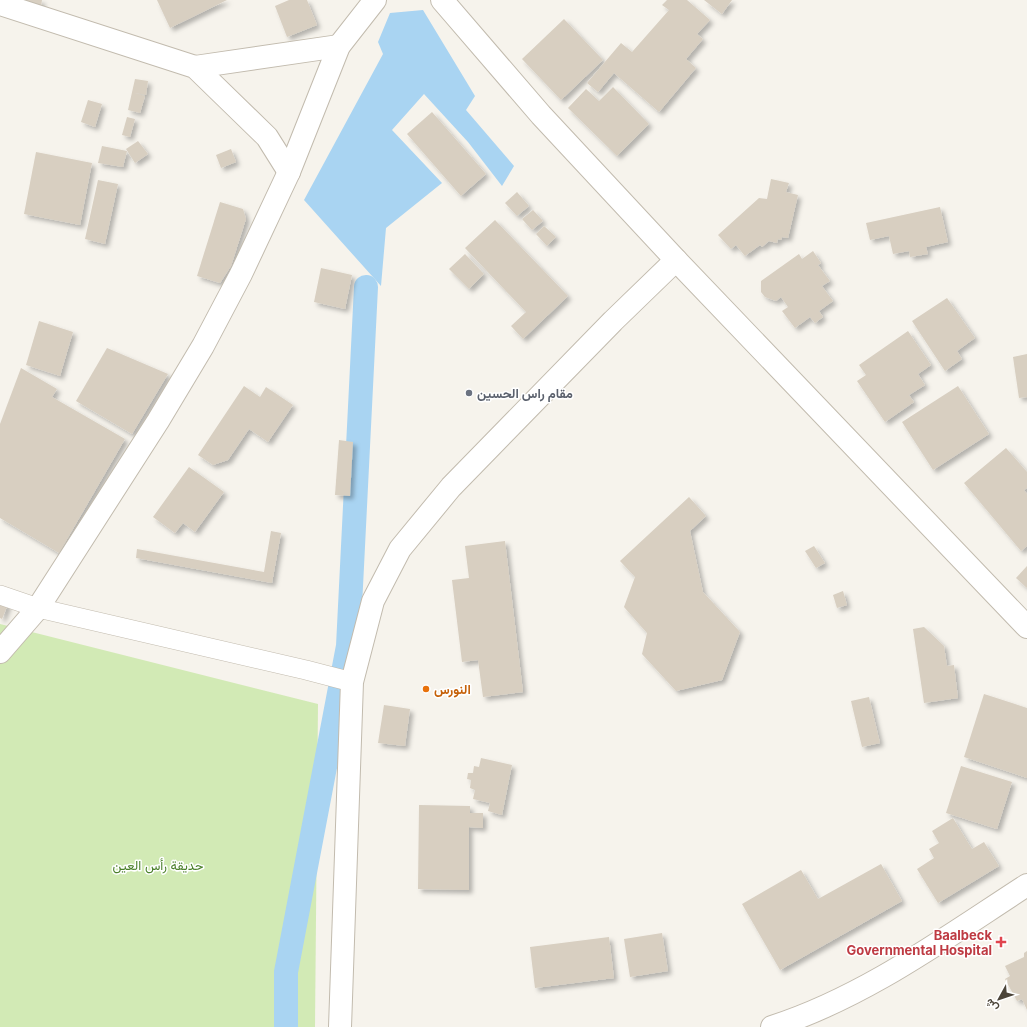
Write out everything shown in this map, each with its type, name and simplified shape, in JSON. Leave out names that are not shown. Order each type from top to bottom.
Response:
[{"type":"street","points":[[0,652],[38,608],[154,428],[203,346],[242,274],[289,172],[339,46],[375,0]]},
{"type":"street","points":[[442,0],[541,115],[676,260],[1027,627]]},
{"type":"street","points":[[0,4],[195,66],[339,46]]},
{"type":"street","points":[[195,66],[267,137],[289,172]]},
{"type":"street","points":[[340,1027],[352,682],[373,601],[400,549],[451,487],[613,321],[676,260]]},
{"type":"street","points":[[0,595],[38,608],[74,617],[306,670],[352,682]]},
{"type":"street","points":[[772,1027],[839,1000],[889,974],[1027,885]]},
{"type":"green space","name":"حديقة رأس العين","points":[[0,624],[318,704],[315,1027],[0,1027]]},
{"type":"water","points":[[423,10],[475,96],[466,110],[514,166],[502,186],[468,142],[424,94],[392,130],[442,183],[386,228],[381,286],[304,200],[383,54],[378,42],[390,13]]},
{"type":"building","points":[[21,0],[42,0],[41,6]]},
{"type":"building","points":[[157,0],[227,0],[170,28]]},
{"type":"building","points":[[289,0],[307,0],[317,25],[287,37],[275,6]]},
{"type":"building","points":[[667,0],[687,0],[710,20],[697,34],[703,39],[686,59],[696,68],[659,112],[614,73],[598,92],[587,83],[621,43],[632,52],[669,10],[662,5]]},
{"type":"building","points":[[704,0],[732,0],[722,14]]},
{"type":"building","points":[[564,19],[603,60],[561,100],[522,59]]},
{"type":"building","points":[[135,79],[148,81],[146,95],[135,93],[145,96],[140,113],[128,110]]},
{"type":"building","points":[[613,87],[649,124],[617,156],[568,108],[586,89],[599,101]]},
{"type":"building","points":[[88,100],[102,104],[95,127],[81,122]]},
{"type":"building","points":[[432,112],[486,174],[461,196],[407,134]]},
{"type":"building","points":[[127,117],[135,119],[130,137],[122,135]]},
{"type":"building","points":[[138,141],[148,154],[135,163],[126,149]]},
{"type":"building","points":[[102,146],[127,151],[123,167],[98,163]]},
{"type":"building","points":[[231,149],[236,162],[221,168],[216,155]]},
{"type":"building","points":[[36,152],[92,163],[80,225],[24,214]]},
{"type":"building","points":[[771,179],[789,183],[786,192],[798,195],[788,238],[782,237],[781,240],[778,239],[777,243],[769,241],[762,247],[760,245],[745,256],[736,245],[731,249],[718,235],[759,198],[767,199]]},
{"type":"building","points":[[98,180],[118,184],[105,244],[85,239]]},
{"type":"building","points":[[517,192],[529,206],[517,216],[505,203]]},
{"type":"building","points":[[220,202],[243,209],[246,219],[231,266],[220,283],[197,276]]},
{"type":"building","points":[[940,207],[948,242],[926,247],[928,254],[910,257],[909,251],[893,254],[889,236],[870,240],[866,223]]},
{"type":"building","points":[[533,210],[543,221],[532,230],[522,219]]},
{"type":"building","points":[[495,220],[568,296],[523,339],[511,326],[526,312],[465,248]]},
{"type":"building","points":[[544,226],[556,237],[547,246],[536,234]]},
{"type":"building","points":[[813,251],[821,263],[818,265],[830,281],[822,286],[833,301],[819,311],[823,317],[815,323],[810,317],[795,328],[782,311],[788,307],[781,297],[776,301],[765,297],[761,292],[761,281],[799,254],[802,259]]},
{"type":"building","points":[[465,254],[484,274],[469,289],[449,269]]},
{"type":"building","points":[[321,268],[352,275],[345,309],[314,302]]},
{"type":"building","points":[[947,298],[975,338],[957,351],[962,359],[945,371],[912,321]]},
{"type":"building","points":[[39,321],[73,332],[60,376],[26,365]]},
{"type":"building","points":[[908,331],[931,365],[918,374],[925,385],[909,395],[914,402],[885,422],[857,381],[866,375],[859,365]]},
{"type":"building","points":[[107,348],[168,374],[132,434],[76,401]]},
{"type":"building","points":[[1027,354],[1027,397],[1019,398],[1013,357]]},
{"type":"building","points":[[21,368],[57,389],[52,397],[125,439],[59,553],[0,518],[0,424]]},
{"type":"building","points":[[244,386],[260,397],[266,387],[293,405],[268,442],[249,429],[228,460],[213,465],[198,455]]},
{"type":"building","points":[[958,386],[989,434],[933,470],[902,422]]},
{"type":"building","points":[[339,440],[353,442],[350,496],[335,495]]},
{"type":"building","points":[[1006,448],[1027,472],[1027,488],[1024,490],[1027,494],[1027,546],[1021,551],[964,483]]},
{"type":"building","points":[[189,467],[224,492],[195,532],[183,523],[175,533],[153,517]]},
{"type":"building","points":[[689,497],[706,516],[690,531],[703,592],[740,632],[722,680],[676,691],[642,654],[647,633],[624,607],[635,577],[620,561]]},
{"type":"building","points":[[271,531],[281,533],[272,583],[136,558],[137,549],[264,572]]},
{"type":"building","points":[[505,541],[523,692],[483,697],[478,660],[462,662],[452,580],[469,578],[465,546]]},
{"type":"building","points":[[814,546],[825,563],[816,568],[805,551]]},
{"type":"building","points":[[1027,566],[1027,588],[1016,578]]},
{"type":"building","points":[[843,591],[847,605],[837,608],[833,595]]},
{"type":"building","points":[[0,601],[8,604],[2,619],[0,618]]},
{"type":"building","points":[[924,627],[944,646],[947,666],[954,665],[958,698],[924,703],[913,629]]},
{"type":"building","points":[[984,694],[1027,708],[1027,778],[964,757]]},
{"type":"building","points":[[869,697],[880,743],[862,747],[851,701]]},
{"type":"building","points":[[384,705],[410,709],[405,746],[378,743]]},
{"type":"building","points":[[481,758],[512,765],[502,815],[488,811],[490,803],[473,799],[475,790],[470,788],[471,780],[467,779],[468,773],[473,773],[474,766],[479,767]]},
{"type":"building","points":[[961,766],[1012,782],[997,829],[946,813]]},
{"type":"building","points":[[419,805],[470,806],[470,813],[483,813],[483,828],[469,827],[469,890],[418,889]]},
{"type":"building","points":[[953,818],[972,849],[984,842],[999,866],[938,903],[917,869],[934,858],[929,849],[939,843],[932,831]]},
{"type":"building","points":[[881,864],[902,901],[780,970],[742,904],[801,870],[818,899]]},
{"type":"building","points":[[662,933],[668,971],[630,977],[624,939]]},
{"type":"building","points":[[609,937],[614,978],[535,988],[530,947]]},
{"type":"building","points":[[1027,951],[1027,1010],[1022,999],[1017,1001],[1005,979],[1010,976],[1005,966],[1024,957],[1024,953]]},
{"type":"waterway","points":[[286,1027],[286,972],[348,646],[366,287]]},
{"type":"place","name":"مقام راس الحسين","points":[[469,393]]},
{"type":"place","name":"النورس","points":[[426,689]]},
{"type":"place","name":"Baalbeck Governmental Hospital","points":[[1001,942]]}]
